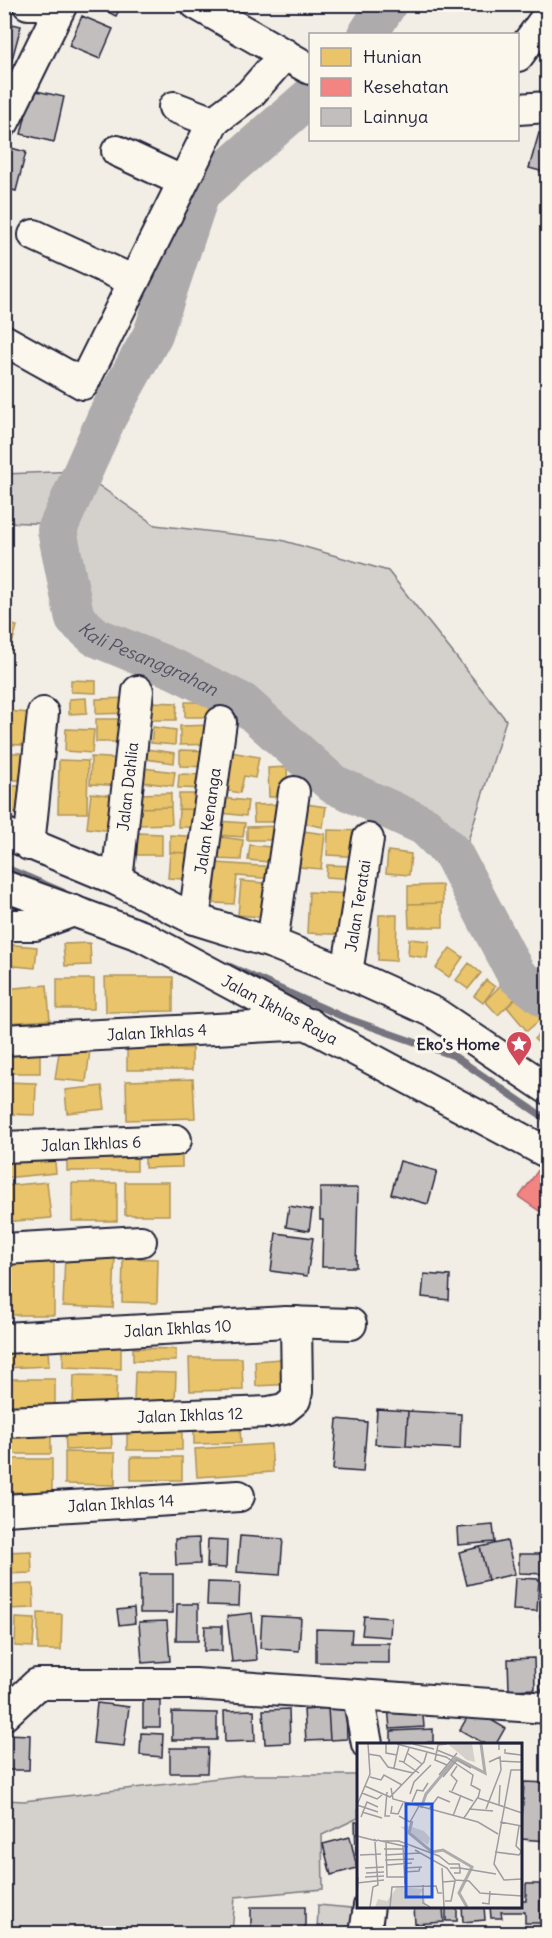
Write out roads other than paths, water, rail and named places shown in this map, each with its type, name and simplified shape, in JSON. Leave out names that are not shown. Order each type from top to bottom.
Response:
[{"type":"street","points":[[28,4],[56,4]]},
{"type":"street","points":[[4,122],[62,4]]},
{"type":"street","points":[[196,4],[309,68]]},
{"type":"street","points":[[519,55],[548,15]]},
{"type":"street","points":[[4,340],[83,384],[213,122],[250,94],[285,54]]},
{"type":"street","points":[[174,107],[213,122]]},
{"type":"street","points":[[519,109],[548,107]]},
{"type":"street","points":[[117,151],[182,181]]},
{"type":"street","points":[[34,235],[134,281]]},
{"type":"street","name":"Jalan Dahlia","points":[[117,880],[138,691]]},
{"type":"street","points":[[43,713],[17,839],[117,880],[194,919],[272,943],[347,973],[435,1013],[541,1085]]},
{"type":"street","name":"Jalan Kenanga","points":[[194,919],[221,722]]},
{"type":"street","points":[[272,943],[294,792]]},
{"type":"street","name":"Jalan Teratai","points":[[347,973],[368,839]]},
{"type":"street","name":"Jalan Ikhlas Raya","points":[[4,886],[142,936],[548,1153]]},
{"type":"street","points":[[4,925],[35,925],[74,911]]},
{"type":"street","name":"Jalan Ikhlas 4","points":[[4,1040],[310,1024]]},
{"type":"street","name":"Jalan Ikhlas 6","points":[[4,1147],[176,1140]]},
{"type":"street","points":[[4,1249],[141,1241]]},
{"type":"street","name":"Jalan Ikhlas 10","points":[[4,1338],[296,1322],[351,1324]]},
{"type":"street","name":"Jalan Ikhlas 12","points":[[4,1422],[269,1412],[284,1409],[295,1400],[297,1392],[296,1322]]},
{"type":"street","name":"Jalan Ikhlas 14","points":[[4,1510],[238,1496]]},
{"type":"street","points":[[4,1715],[37,1684],[195,1684],[548,1708]]},
{"type":"street","points":[[358,1696],[368,1743]]},
{"type":"street","points":[[365,1934],[369,1908]]},
{"type":"waterway","name":"Kali Pesanggrahan","points":[[369,33],[387,4]]},
{"type":"waterway","name":"Kali Pesanggrahan","points":[[309,98],[200,193],[153,334],[107,417],[57,530],[75,619],[96,637],[176,670],[243,703],[333,784],[425,826],[453,854],[517,976],[548,1000]]},
{"type":"waterway","points":[[4,867],[63,892]]},
{"type":"waterway","points":[[229,966],[341,1016],[454,1056],[548,1120]]},
{"type":"place","name":"Eko's Home","points":[[519,1067]]}]
